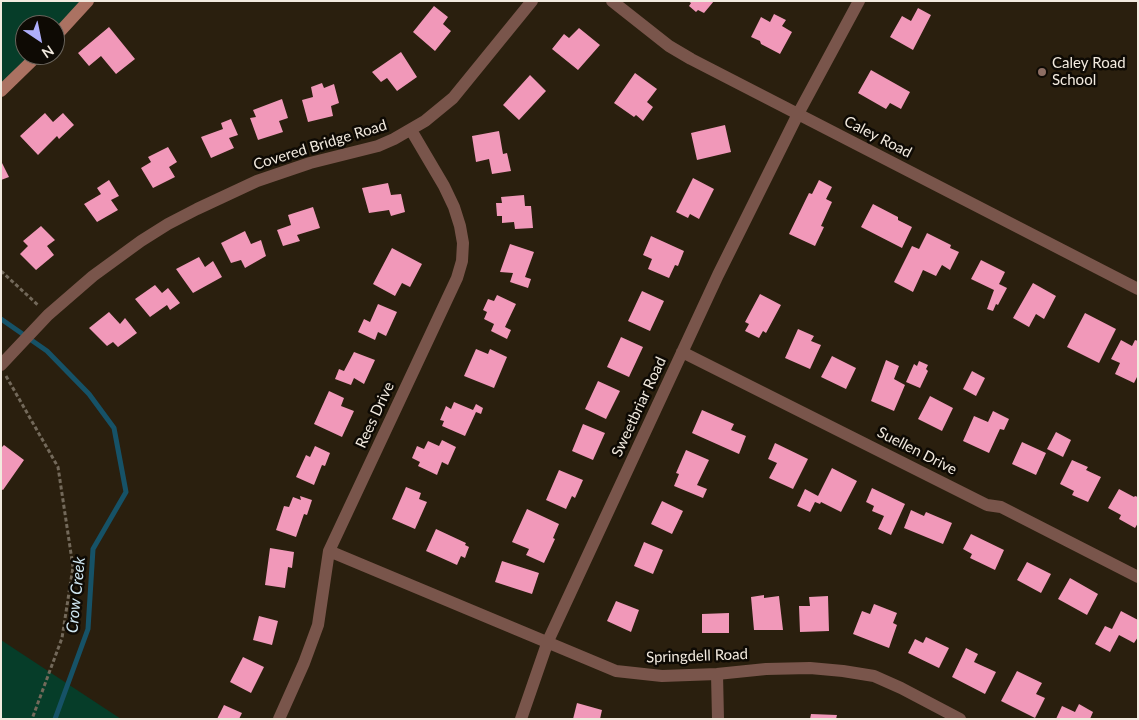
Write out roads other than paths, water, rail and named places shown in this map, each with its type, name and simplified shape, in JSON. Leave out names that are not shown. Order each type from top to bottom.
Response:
[{"type":"main road","points":[[65,25],[88,1]]},
{"type":"main road","points":[[1,91],[28,65]]},
{"type":"street","name":"Covered Bridge Road","points":[[1,367],[22,341],[92,276],[141,241],[197,208],[276,174],[310,163],[378,146],[411,130],[439,111],[453,98],[532,1]]},
{"type":"street","name":"Caley Road","points":[[612,1],[669,46],[1138,289]]},
{"type":"street","name":"Sweetbriar Road","points":[[521,719],[548,641],[718,274],[798,114],[859,1]]},
{"type":"street","name":"Rees Drive","points":[[278,719],[304,663],[318,625],[329,551],[454,285],[462,261],[463,243],[454,207],[444,186],[411,130]]},
{"type":"street","name":"Suellen Drive","points":[[682,352],[987,504],[1001,507],[1138,578]]},
{"type":"street","name":"Springdell Road","points":[[329,551],[616,671],[662,676],[810,668],[874,676],[902,688],[960,719]]},
{"type":"street","points":[[717,674],[718,719]]},
{"type":"waterway","name":"Crow Creek","points":[[1,319],[47,351],[89,394],[114,428],[126,492],[93,549],[88,629],[55,719]]},
{"type":"place","name":"Caley Road School","points":[[1042,72]]}]
